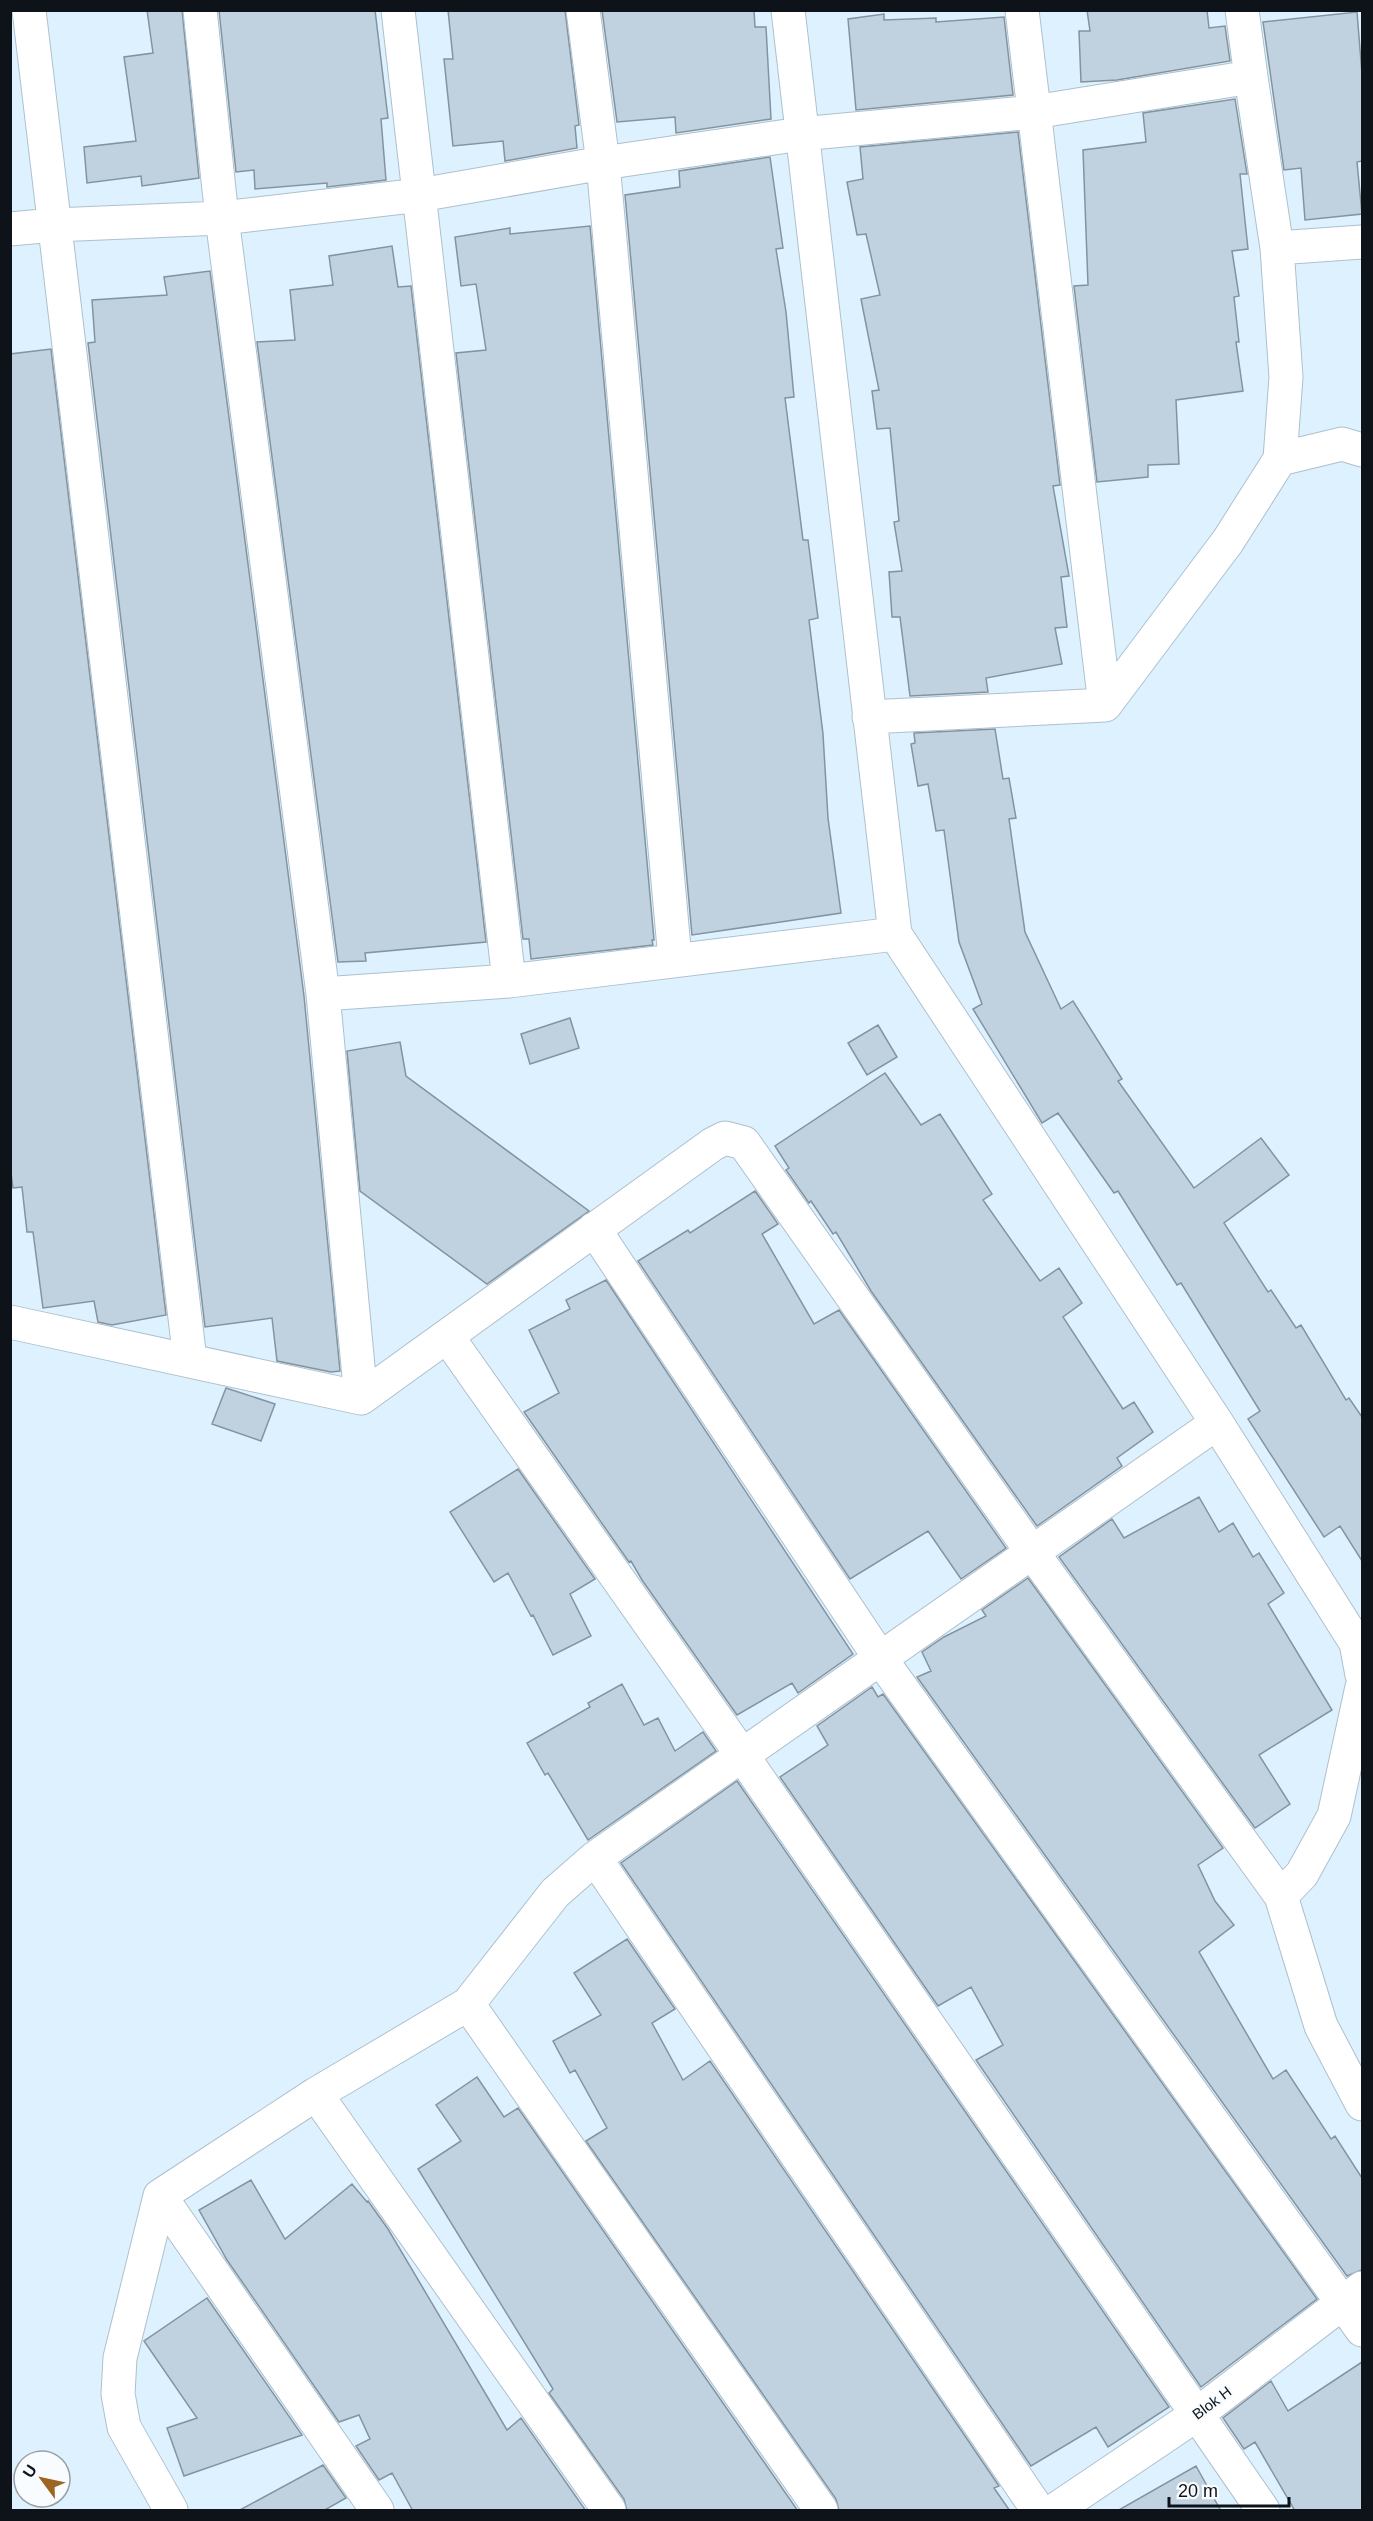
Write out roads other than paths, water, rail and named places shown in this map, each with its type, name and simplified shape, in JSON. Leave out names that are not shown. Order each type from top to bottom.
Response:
[{"type":"street","points":[[29,10],[190,1360]]},
{"type":"street","points":[[200,10],[222,218],[323,994],[361,1398]]},
{"type":"street","points":[[398,10],[509,981]]},
{"type":"street","points":[[583,10],[603,163],[675,959]]},
{"type":"street","points":[[788,10],[895,934],[1217,1423],[1356,1643],[1362,1675]]},
{"type":"street","points":[[1022,10],[1106,705]]},
{"type":"street","points":[[1106,705],[1228,541],[1280,459],[1286,377],[1277,248],[1242,10]]},
{"type":"street","points":[[10,229],[222,218],[420,195],[603,163],[801,134],[1034,112],[1251,76]]},
{"type":"street","points":[[1277,248],[1362,242]]},
{"type":"street","points":[[1280,459],[1342,444],[1362,450]]},
{"type":"street","points":[[869,717],[1106,705]]},
{"type":"street","points":[[323,994],[509,981],[895,934]]},
{"type":"street","points":[[10,1322],[361,1398],[713,1144],[725,1138],[744,1143],[1032,1552],[1281,1896],[1321,2026],[1362,2104]]},
{"type":"street","points":[[594,1229],[880,1658],[1353,2295],[1362,2330]]},
{"type":"street","points":[[447,1336],[742,1755],[1263,2511]]},
{"type":"street","points":[[171,2511],[124,2427],[118,2394],[120,2358],[160,2196],[316,2094],[468,2004],[555,1893],[594,1858],[1217,1423]]},
{"type":"street","points":[[1281,1896],[1302,1874],[1334,1816],[1362,1687]]},
{"type":"street","points":[[1334,1816],[1362,1798]]},
{"type":"street","points":[[594,1858],[1038,2511]]},
{"type":"street","points":[[468,2004],[821,2511]]},
{"type":"street","points":[[316,2094],[609,2511]]},
{"type":"street","points":[[160,2196],[377,2511]]},
{"type":"street","name":"Blok H","points":[[1055,2511],[1196,2415],[1353,2295]]}]
